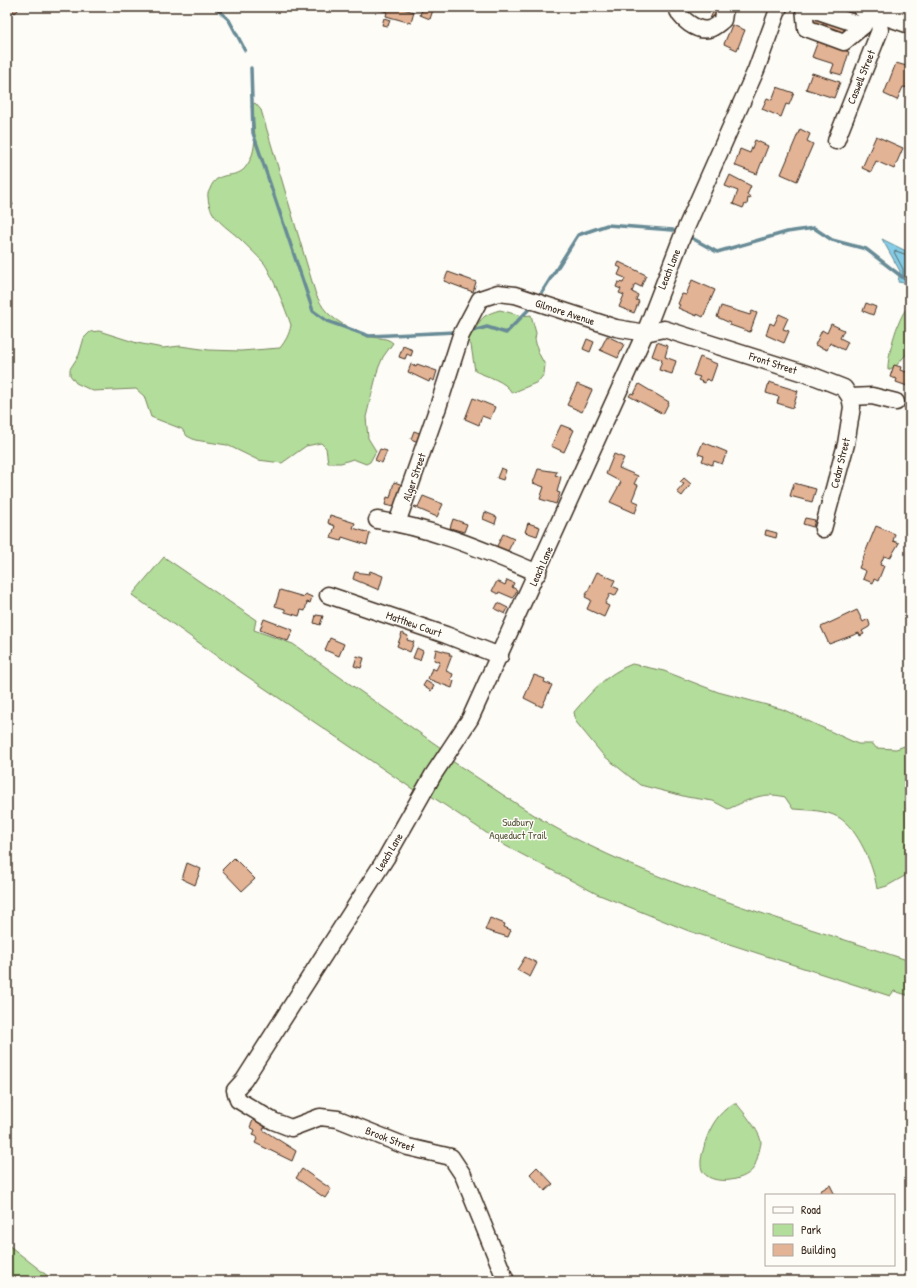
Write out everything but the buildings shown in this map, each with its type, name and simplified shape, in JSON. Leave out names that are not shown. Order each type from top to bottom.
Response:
[{"type":"main road","points":[[869,12],[910,23]]},
{"type":"street","points":[[677,7],[681,16],[701,30],[710,29],[723,20],[725,7]]},
{"type":"street","name":"Leach Lane","points":[[235,1090],[244,1080],[375,876],[396,842],[433,775],[466,728],[538,573],[645,333],[682,237],[756,70],[779,7]]},
{"type":"street","points":[[805,7],[869,12]]},
{"type":"street","name":"Caswell Street","points":[[836,141],[880,30],[869,12]]},
{"type":"street","name":"Gilmore Avenue","points":[[486,296],[498,293],[515,295],[584,319],[616,328],[645,333]]},
{"type":"street","name":"Alger Street","points":[[398,523],[461,335],[480,299],[486,296]]},
{"type":"street","name":"Front Street","points":[[645,333],[664,329],[713,344],[816,377],[844,388],[850,396]]},
{"type":"street","points":[[850,396],[872,396],[896,402]]},
{"type":"street","name":"Cedar Street","points":[[823,529],[846,444],[852,407],[850,396]]},
{"type":"street","points":[[377,520],[398,523],[449,536],[538,573]]},
{"type":"street","name":"Matthew Court","points":[[328,595],[446,635],[500,656]]},
{"type":"street","name":"Brook Street","points":[[235,1090],[238,1100],[273,1121],[291,1128],[320,1117],[338,1119],[408,1147],[451,1157],[463,1175],[506,1281]]},
{"type":"green space","points":[[255,103],[261,110],[316,295],[325,309],[335,319],[355,330],[376,338],[386,339],[393,343],[383,357],[378,369],[366,417],[368,438],[376,451],[370,462],[366,464],[353,459],[341,463],[328,463],[326,448],[321,443],[306,446],[282,463],[258,460],[227,445],[195,440],[187,436],[182,429],[151,417],[144,396],[136,389],[93,391],[76,383],[70,375],[70,369],[79,355],[84,338],[90,332],[99,331],[137,343],[163,348],[180,346],[209,350],[241,351],[280,348],[288,335],[291,325],[271,275],[264,263],[215,216],[209,204],[208,196],[213,183],[217,179],[241,172],[249,161],[255,138],[251,106]]},
{"type":"green space","points":[[910,305],[910,350],[896,366],[888,370],[889,355],[894,335],[902,316]]},
{"type":"green space","points":[[500,310],[522,316],[531,315],[536,333],[535,339],[538,352],[545,365],[544,374],[538,382],[512,393],[505,385],[495,379],[475,371],[471,345],[467,339],[482,318]]},
{"type":"green space","points":[[164,557],[256,620],[254,630],[293,644],[441,748],[417,792],[226,662],[132,595]]},
{"type":"green space","points":[[632,664],[664,671],[718,692],[782,709],[858,744],[873,744],[876,748],[896,749],[910,744],[910,873],[887,886],[877,889],[869,859],[858,839],[845,822],[828,813],[793,809],[785,797],[769,795],[756,797],[728,809],[713,801],[687,797],[640,785],[603,755],[576,722],[574,712],[593,690],[607,678]]},
{"type":"green space","name":"Sudbury Aqueduct Trail","points":[[452,761],[570,836],[627,863],[706,894],[910,961],[910,996],[894,991],[890,996],[689,931],[597,894],[506,846],[431,796]]},
{"type":"green space","points":[[733,1104],[737,1104],[751,1122],[758,1133],[761,1143],[754,1167],[749,1173],[735,1179],[719,1180],[706,1175],[702,1170],[702,1156],[707,1137],[712,1126],[719,1116]]},
{"type":"green space","points":[[7,1244],[54,1281],[7,1281]]},
{"type":"water","points":[[882,239],[910,253],[910,284],[898,282],[900,271]]},
{"type":"waterway","points":[[215,7],[229,20],[245,50]]},
{"type":"waterway","points":[[251,68],[253,133],[313,311],[327,321],[369,336],[456,332]]},
{"type":"waterway","points":[[542,292],[578,235],[607,225],[673,230]]},
{"type":"waterway","points":[[690,237],[717,252],[787,232],[814,228],[832,240],[866,249],[910,283]]},
{"type":"waterway","points":[[469,332],[487,327],[506,333],[532,306]]}]
